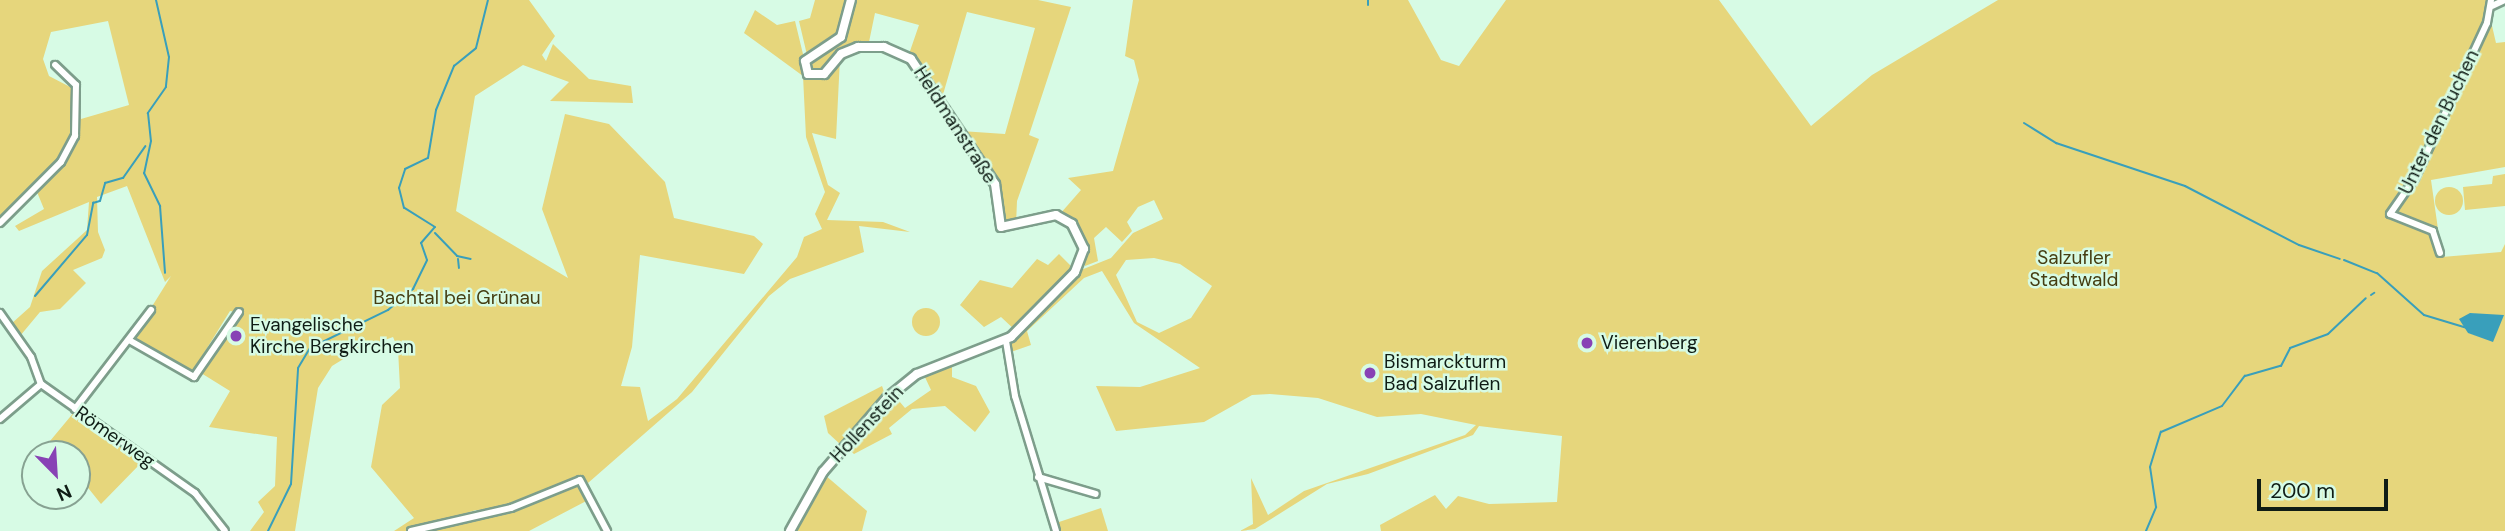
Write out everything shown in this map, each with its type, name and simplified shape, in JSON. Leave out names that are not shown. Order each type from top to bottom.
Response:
[{"type":"main road","name":"Heldmanstraße","points":[[852,0],[841,37],[809,57],[808,74],[824,74],[841,54],[858,47],[904,54],[927,77],[995,184],[1001,227],[1011,229],[1049,213],[1079,234],[1083,258],[1006,341]]},
{"type":"main road","name":"Hollenstein","points":[[790,531],[823,472],[902,384],[968,350],[1006,341]]},
{"type":"street","points":[[2491,3],[2505,0]]},
{"type":"street","name":"Unter den Buchen","points":[[2440,253],[2433,231],[2390,214],[2415,178],[2491,3]]},
{"type":"street","points":[[0,223],[61,162],[75,136],[76,85],[55,65]]},
{"type":"street","points":[[75,409],[151,310]]},
{"type":"street","points":[[129,340],[194,377],[239,312]]},
{"type":"street","points":[[0,313],[32,357],[41,384],[0,419]]},
{"type":"street","points":[[1006,341],[1038,477],[1056,531]]},
{"type":"street","name":"Römerweg","points":[[41,384],[195,493],[225,531]]},
{"type":"street","points":[[1038,477],[1096,494]]},
{"type":"street","points":[[411,531],[510,508],[580,480],[607,531]]},
{"type":"green space","name":"Bachtal bei Grünau","points":[[0,0],[529,0],[555,36],[542,55],[546,61],[553,44],[589,79],[631,86],[633,103],[550,101],[569,82],[523,65],[475,96],[456,211],[568,278],[542,209],[565,114],[609,124],[665,182],[674,218],[754,236],[763,244],[744,274],[640,255],[632,347],[621,386],[640,387],[648,421],[677,399],[797,257],[804,237],[822,229],[815,214],[825,192],[806,137],[803,76],[744,33],[755,10],[777,25],[795,21],[809,79],[825,76],[840,58],[836,139],[812,133],[828,185],[840,193],[827,220],[883,222],[910,232],[859,226],[864,252],[790,279],[769,296],[692,392],[588,483],[580,478],[505,509],[476,510],[408,531],[394,531],[414,518],[371,467],[382,405],[400,388],[398,349],[393,337],[358,350],[332,366],[318,388],[295,531],[250,531],[264,512],[258,502],[275,486],[277,437],[209,427],[230,391],[201,373],[235,312],[230,311],[191,374],[131,340],[171,276],[165,282],[127,186],[97,197],[98,232],[105,250],[102,258],[73,270],[86,283],[60,309],[40,312],[20,336],[11,324],[30,307],[42,271],[87,230],[89,202],[19,231],[15,226],[44,209],[37,192],[0,225]],"holes":[[[108,21],[129,105],[81,119],[74,89],[49,76],[43,59],[51,32]]]},
{"type":"green space","points":[[815,0],[849,0],[841,33],[807,55],[799,21],[810,18]]},
{"type":"green space","points":[[854,0],[1038,0],[1071,7],[1029,135],[1039,139],[1017,201],[1016,225],[1005,227],[1000,195],[961,131],[1005,134],[1035,28],[967,12],[942,98],[909,54],[919,25],[875,13],[869,42],[846,48],[823,72],[810,73],[811,58],[845,34]]},
{"type":"green space","name":"Salzufler Stadtwald","points":[[1133,0],[1408,0],[1441,60],[1459,66],[1506,0],[1719,0],[1811,126],[1872,75],[1998,0],[2486,0],[2496,43],[2505,42],[2505,167],[2431,180],[2442,257],[2501,252],[2505,244],[2505,531],[1381,531],[1380,525],[1435,495],[1446,509],[1458,496],[1489,504],[1557,502],[1562,436],[1479,426],[1473,435],[1368,474],[1327,484],[1255,529],[1240,531],[1253,524],[1251,478],[1268,515],[1304,491],[1465,435],[1476,425],[1421,414],[1377,417],[1318,398],[1270,394],[1252,395],[1204,422],[1116,431],[1096,386],[1140,387],[1200,368],[1134,323],[1102,271],[1084,278],[1027,331],[1031,345],[1011,352],[1010,342],[1081,270],[1111,258],[1133,233],[1163,219],[1154,200],[1138,207],[1127,222],[1132,231],[1122,242],[1106,227],[1094,238],[1098,261],[1085,266],[1081,233],[1060,214],[1081,190],[1068,178],[1113,171],[1139,80],[1134,60],[1125,56]],"holes":[[[1154,258],[1180,264],[1212,286],[1191,318],[1159,333],[1137,322],[1116,275],[1126,260]],[[2470,313],[2486,316],[2503,315],[2481,337],[2469,333]]]},
{"type":"green space","points":[[2505,174],[2505,206],[2465,210],[2463,187],[2492,184],[2493,176]]},
{"type":"green space","points":[[2449,187],[2459,191],[2463,201],[2459,211],[2449,215],[2439,211],[2435,201],[2439,191]]},
{"type":"green space","points":[[1059,254],[1074,269],[1016,331],[1001,317],[984,327],[960,305],[980,280],[1012,288],[1037,259],[1048,265]]},
{"type":"green space","points":[[926,308],[936,312],[940,322],[936,332],[926,336],[916,332],[912,322],[916,312]]},
{"type":"green space","points":[[952,360],[952,377],[976,386],[990,412],[975,432],[945,406],[912,409],[889,428],[892,434],[854,454],[846,447],[894,395],[905,408],[931,390],[923,373]]},
{"type":"green space","points":[[882,386],[886,397],[841,445],[828,433],[824,416]]},
{"type":"green space","points":[[75,411],[142,462],[101,504],[91,492],[91,440],[51,440]]},
{"type":"green space","points":[[825,475],[867,511],[862,531],[793,531]]},
{"type":"green space","points":[[580,482],[592,498],[529,531],[415,531],[510,510]]},
{"type":"green space","points":[[1101,508],[1108,531],[1054,531],[1056,523]]},
{"type":"water","points":[[2470,313],[2504,315],[2493,342],[2468,333],[2459,319]]},
{"type":"waterway","points":[[156,0],[169,57],[166,87],[148,113],[151,141],[144,173],[160,206],[165,273]]},
{"type":"waterway","points":[[268,531],[291,484],[298,368],[310,348],[388,310],[413,289],[427,260],[421,243],[435,227],[404,208],[399,188],[405,169],[428,158],[436,110],[454,66],[476,48],[488,0]]},
{"type":"waterway","points":[[1368,0],[1368,5]]},
{"type":"waterway","points":[[2024,123],[2056,143],[2185,186],[2299,245],[2340,259]]},
{"type":"waterway","points":[[35,296],[87,235],[93,203],[100,201],[105,183],[123,178],[145,146]]},
{"type":"waterway","points":[[435,233],[457,256],[471,259]]},
{"type":"waterway","points":[[458,259],[459,268]]},
{"type":"waterway","points":[[2344,260],[2377,273],[2424,315],[2467,328]]},
{"type":"waterway","points":[[2146,531],[2156,507],[2150,467],[2161,432],[2222,406],[2245,376],[2281,366],[2290,348],[2328,334],[2366,298]]},
{"type":"place","name":"Evangelische Kirche Bergkirchen","points":[[236,336]]},
{"type":"place","name":"Vierenberg","points":[[1587,343]]},
{"type":"place","name":"Bismarckturm Bad Salzuflen","points":[[1370,373]]}]
